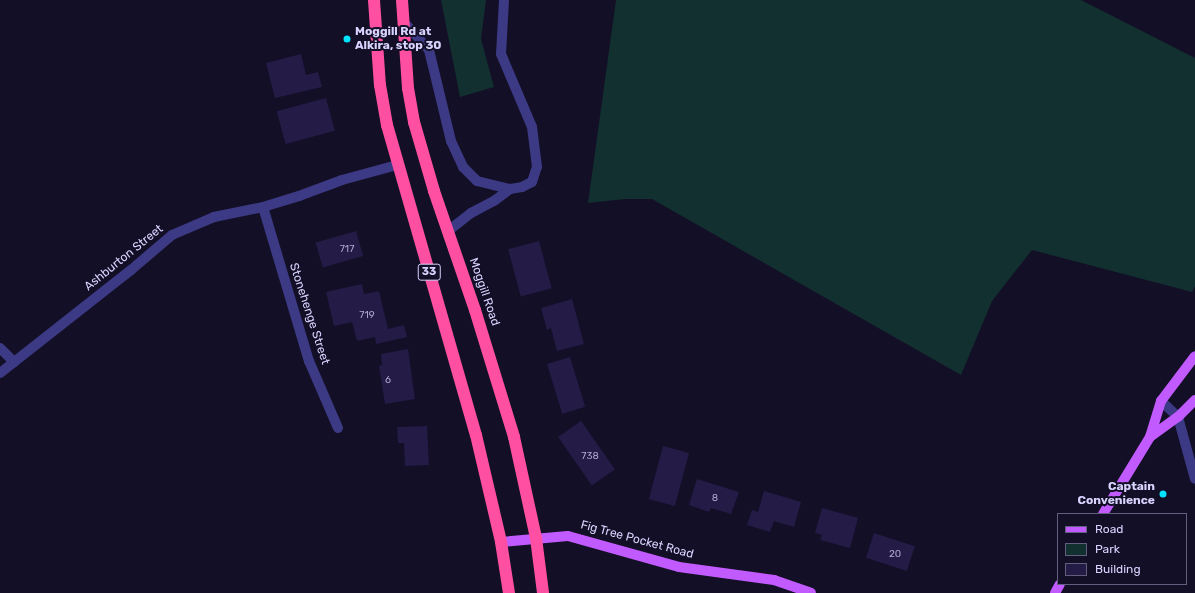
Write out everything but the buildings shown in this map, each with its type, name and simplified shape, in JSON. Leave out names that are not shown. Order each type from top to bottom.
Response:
[{"type":"highway","name":"33","points":[[374,0],[380,85],[387,125],[397,165],[460,378],[489,487],[501,542],[509,593]]},
{"type":"highway","name":"Moggill Road","points":[[402,0],[408,88],[414,122],[428,173],[498,380],[514,437],[536,538],[543,593]]},
{"type":"main road","points":[[1104,513],[1150,437],[1161,401],[1195,356]]},
{"type":"main road","points":[[1150,437],[1178,417],[1195,400]]},
{"type":"main road","name":"Fig Tree Pocket Road","points":[[501,542],[560,536],[575,537],[604,547],[679,567],[774,580],[811,593]]},
{"type":"street","points":[[448,231],[471,213],[494,201],[510,189],[528,185],[532,182],[537,167],[532,127],[501,54],[504,0]]},
{"type":"street","points":[[403,21],[430,50],[451,141],[463,167],[477,181],[510,189]]},
{"type":"street","name":"Ashburton Street","points":[[0,373],[172,235],[214,217],[262,207],[299,196],[342,180],[397,165]]},
{"type":"street","name":"Stonehenge Street","points":[[262,207],[309,361],[338,428]]},
{"type":"street","points":[[0,348],[14,362]]},
{"type":"street","points":[[1161,401],[1178,417],[1195,479]]},
{"type":"green space","points":[[441,0],[486,0],[481,39],[494,87],[460,97]]},
{"type":"green space","points":[[616,0],[1081,0],[1195,58],[1195,286],[1192,292],[1032,250],[992,301],[961,375],[652,199],[625,199],[588,203]]},
{"type":"place","name":"Moggill Rd at Alkira, stop 30","points":[[347,39]]},
{"type":"place","name":"Captain Convenience","points":[[1163,494]]}]
